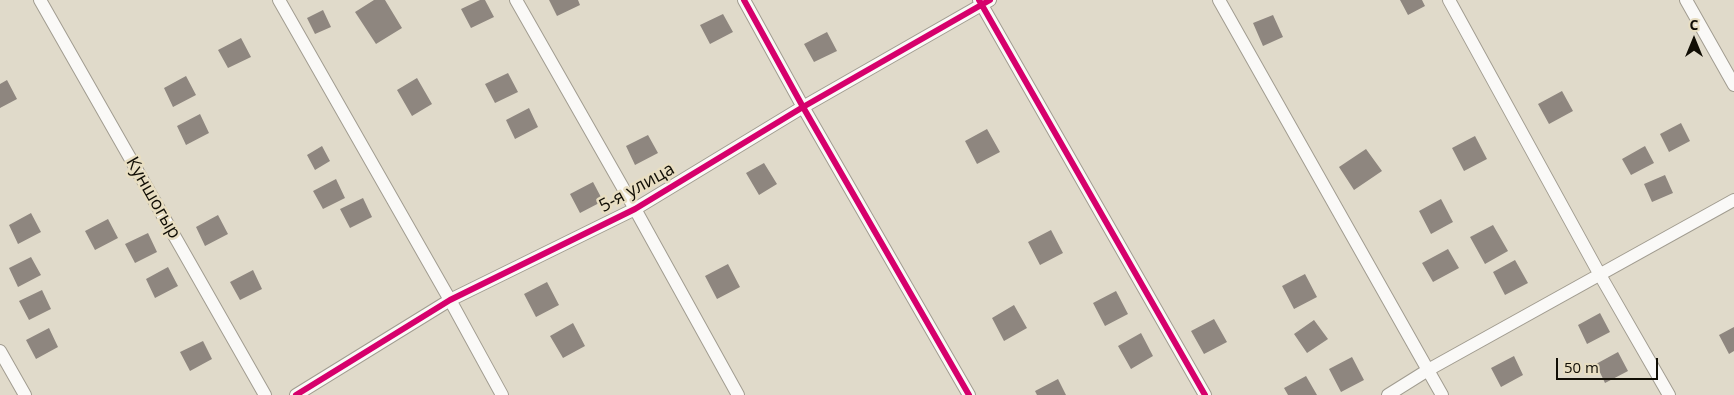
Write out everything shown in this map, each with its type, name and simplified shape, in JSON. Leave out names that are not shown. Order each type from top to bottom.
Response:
[{"type":"street","name":"Куншогыр","points":[[40,0],[265,395]]},
{"type":"street","points":[[279,0],[502,395]]},
{"type":"street","points":[[516,0],[738,395]]},
{"type":"street","points":[[744,0],[803,107],[969,395]]},
{"type":"street","points":[[1219,0],[1442,395]]},
{"type":"street","points":[[1449,0],[1600,275],[1669,395]]},
{"type":"street","points":[[1686,0],[1734,85]]},
{"type":"street","points":[[983,2],[1205,395]]},
{"type":"street","name":"5-я улица","points":[[296,395],[450,300],[635,209],[803,107],[983,2]]},
{"type":"street","points":[[1388,395],[1428,370],[1734,200]]},
{"type":"street","points":[[0,351],[25,395]]},
{"type":"building","points":[[374,0],[385,0],[402,28],[376,44],[355,12]]},
{"type":"building","points":[[480,0],[485,0],[494,17],[471,28],[461,9]]},
{"type":"building","points":[[549,0],[578,0],[580,5],[557,16]]},
{"type":"building","points":[[1400,0],[1422,0],[1425,6],[1408,15]]},
{"type":"building","points":[[323,10],[331,27],[315,34],[307,18]]},
{"type":"building","points":[[723,14],[733,32],[710,44],[700,25]]},
{"type":"building","points":[[1273,15],[1283,37],[1263,46],[1253,23]]},
{"type":"building","points":[[827,32],[837,51],[814,62],[804,44]]},
{"type":"building","points":[[241,38],[251,57],[228,68],[218,50]]},
{"type":"building","points":[[508,73],[518,92],[495,103],[485,84]]},
{"type":"building","points":[[186,76],[196,95],[173,107],[164,88]]},
{"type":"building","points":[[417,78],[432,104],[412,116],[397,90]]},
{"type":"building","points":[[7,80],[17,99],[0,108],[0,84]]},
{"type":"building","points":[[1562,91],[1573,111],[1549,124],[1538,104]]},
{"type":"building","points":[[529,108],[538,127],[515,139],[506,120]]},
{"type":"building","points":[[200,114],[209,133],[186,145],[177,126]]},
{"type":"building","points":[[1681,123],[1690,141],[1669,152],[1660,134]]},
{"type":"building","points":[[987,129],[1000,152],[977,164],[965,141]]},
{"type":"building","points":[[648,135],[658,153],[635,165],[626,146]]},
{"type":"building","points":[[1475,136],[1487,159],[1464,171],[1452,148]]},
{"type":"building","points":[[322,146],[330,161],[315,170],[307,155]]},
{"type":"building","points":[[1645,146],[1654,163],[1631,175],[1622,159]]},
{"type":"building","points":[[1366,149],[1382,171],[1354,190],[1339,167]]},
{"type":"building","points":[[764,163],[777,184],[759,195],[746,173]]},
{"type":"building","points":[[1665,175],[1673,193],[1652,202],[1644,184]]},
{"type":"building","points":[[336,179],[345,198],[323,209],[313,191]]},
{"type":"building","points":[[593,182],[603,201],[580,213],[570,194]]},
{"type":"building","points":[[363,198],[372,217],[350,228],[340,209]]},
{"type":"building","points":[[1441,199],[1453,222],[1431,234],[1419,211]]},
{"type":"building","points":[[31,213],[41,232],[18,244],[9,225]]},
{"type":"building","points":[[218,215],[228,234],[205,246],[196,227]]},
{"type":"building","points":[[108,219],[118,238],[95,250],[85,231]]},
{"type":"building","points":[[1493,225],[1508,251],[1485,264],[1470,237]]},
{"type":"building","points":[[1051,230],[1063,253],[1040,265],[1028,242]]},
{"type":"building","points":[[148,233],[157,252],[135,263],[125,244]]},
{"type":"building","points":[[1448,249],[1459,268],[1433,282],[1422,263]]},
{"type":"building","points":[[31,257],[41,275],[18,287],[9,268]]},
{"type":"building","points":[[1515,260],[1528,283],[1505,295],[1493,272]]},
{"type":"building","points":[[728,264],[740,287],[717,299],[705,276]]},
{"type":"building","points":[[168,267],[178,286],[155,298],[146,279]]},
{"type":"building","points":[[253,270],[262,289],[240,300],[230,282]]},
{"type":"building","points":[[1305,274],[1317,297],[1294,309],[1282,286]]},
{"type":"building","points":[[547,282],[559,305],[536,317],[524,294]]},
{"type":"building","points":[[42,290],[51,309],[29,320],[19,301]]},
{"type":"building","points":[[1116,291],[1128,314],[1105,326],[1093,303]]},
{"type":"building","points":[[1014,305],[1027,328],[1004,341],[992,318]]},
{"type":"building","points":[[1600,313],[1610,332],[1587,344],[1578,325]]},
{"type":"building","points":[[1214,319],[1227,342],[1204,354],[1191,331]]},
{"type":"building","points":[[1314,320],[1328,339],[1307,353],[1294,334]]},
{"type":"building","points":[[573,323],[585,346],[563,358],[550,336]]},
{"type":"building","points":[[1734,327],[1734,351],[1729,354],[1719,335]]},
{"type":"building","points":[[49,328],[58,347],[36,359],[26,340]]},
{"type":"building","points":[[1141,333],[1153,356],[1131,369],[1118,346]]},
{"type":"building","points":[[203,341],[212,359],[190,371],[180,352]]},
{"type":"building","points":[[1618,352],[1628,371],[1605,383],[1596,364]]},
{"type":"building","points":[[1514,356],[1523,375],[1501,387],[1491,368]]},
{"type":"building","points":[[1352,357],[1364,380],[1341,392],[1329,369]]},
{"type":"building","points":[[1306,376],[1317,395],[1288,395],[1284,388]]},
{"type":"building","points":[[1058,379],[1066,395],[1037,395],[1035,391]]},
{"type":"cycle path","points":[[744,0],[803,107],[969,395]]},
{"type":"cycle path","points":[[979,0],[1205,395]]},
{"type":"cycle path","points":[[296,395],[450,300],[635,209],[803,107],[990,0]]}]
